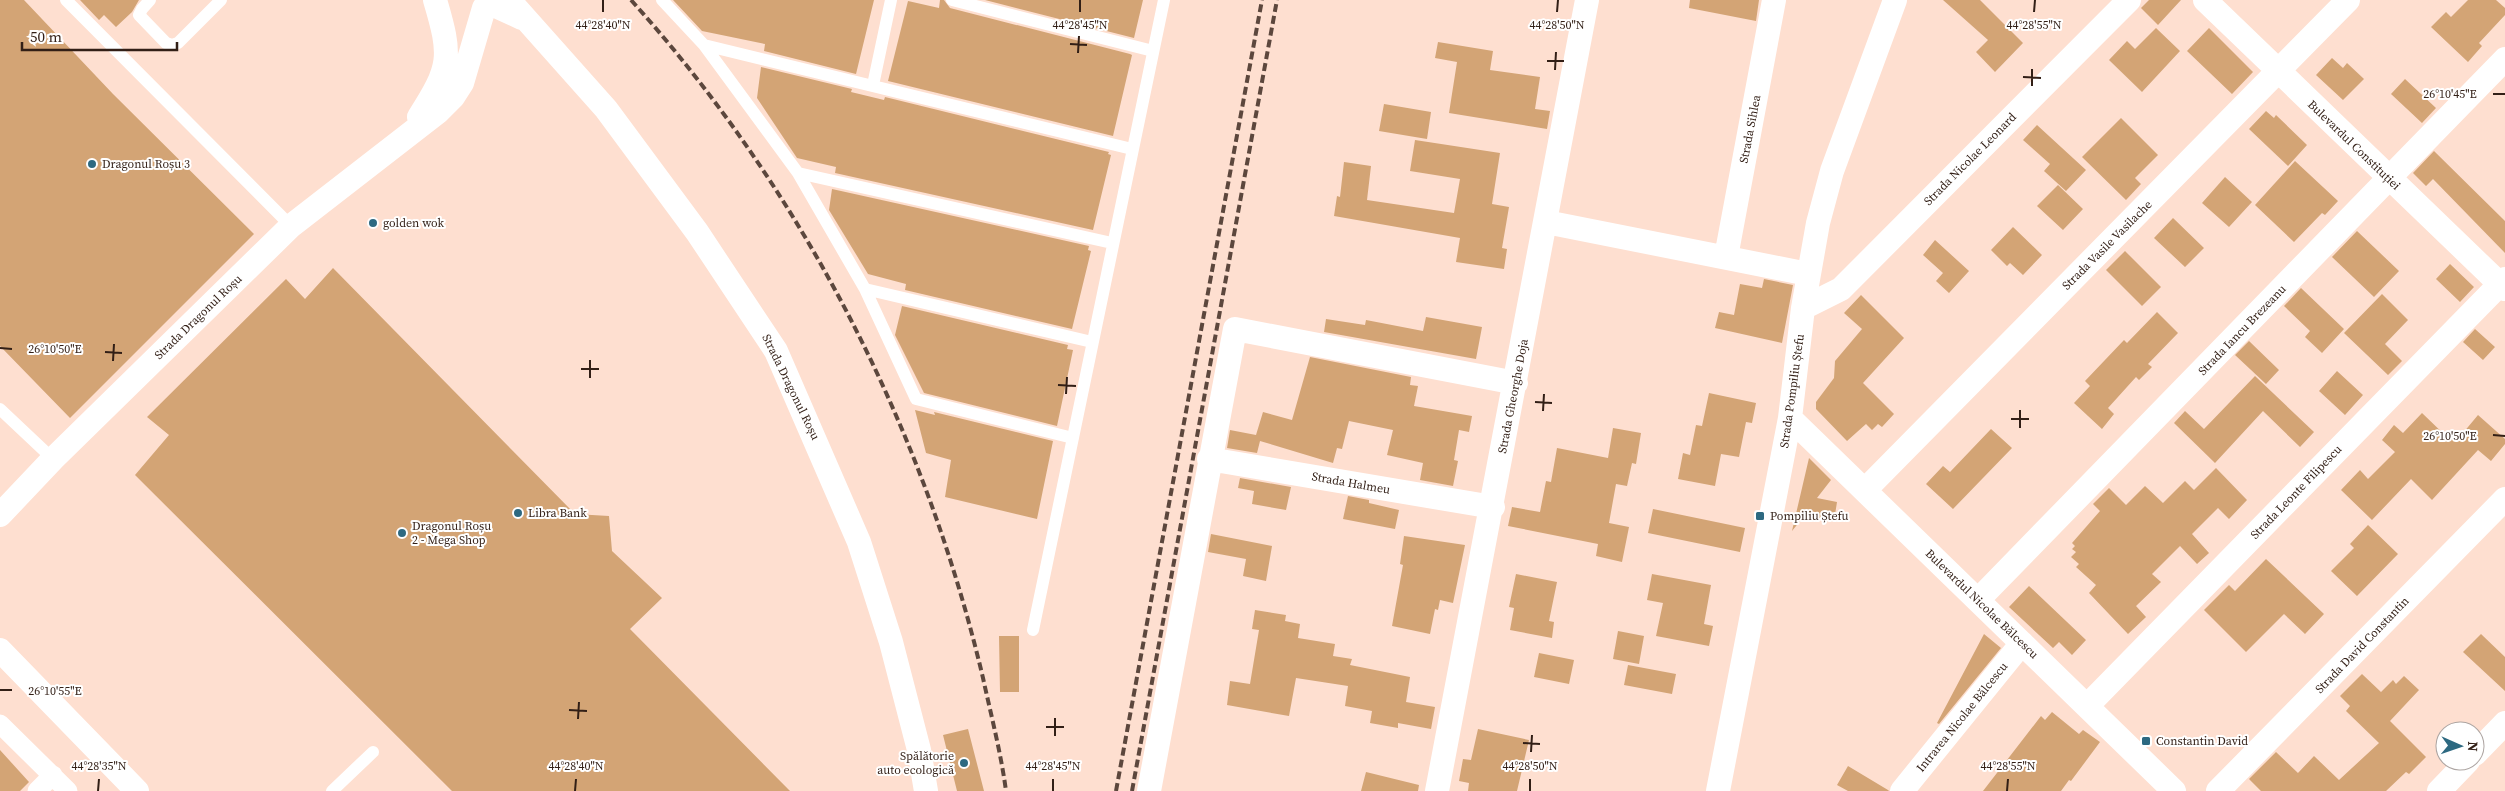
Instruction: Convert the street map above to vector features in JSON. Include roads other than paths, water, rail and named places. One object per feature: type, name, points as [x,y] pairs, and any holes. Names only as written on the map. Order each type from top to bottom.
[{"type":"street","name":"Strada Dragonul Roșu","points":[[409,133],[437,89],[446,63],[446,42],[435,0]]},
{"type":"street","name":"Strada Dragonul Roșu","points":[[509,0],[606,109],[693,225],[753,312],[776,351],[839,492],[871,576],[919,750],[926,791]]},
{"type":"street","name":"Strada Gheorghe Doja","points":[[1437,791],[1516,383],[1587,0]]},
{"type":"street","name":"Strada Sihlea","points":[[1726,257],[1774,0]]},
{"type":"street","name":"Strada Pompiliu Ștefu","points":[[1718,791],[1790,418],[1803,308],[1818,223],[1832,171],[1895,0]]},
{"type":"street","name":"Strada Nicolae Leonard","points":[[1803,308],[1841,288],[2129,0]]},
{"type":"street","name":"Bulevardul Constituției","points":[[2205,0],[2390,179],[2503,284]]},
{"type":"street","name":"Strada Vasile Vasilache","points":[[1865,490],[2348,0]]},
{"type":"street","name":"Strada Dragonul Roșu","points":[[0,515],[53,459],[291,226],[438,112],[453,97],[462,83],[484,8],[496,6],[524,19]]},
{"type":"street","name":"Strada Iancu Brezeanu","points":[[1978,600],[2505,59]]},
{"type":"street","points":[[1546,222],[1808,274]]},
{"type":"street","name":"Strada Leonte Filipescu","points":[[2087,706],[2503,284]]},
{"type":"street","points":[[1149,791],[1209,459],[1235,329],[1516,383]]},
{"type":"street","name":"Bulevardul Nicolae Bălcescu","points":[[1790,418],[2174,791]]},
{"type":"street","name":"Strada Halmeu","points":[[1209,459],[1492,507]]},
{"type":"street","name":"Strada David Constantin","points":[[2218,791],[2505,499]]},
{"type":"street","name":"Intrarea Nicolae Bălcescu","points":[[1902,791],[2022,643]]},
{"type":"street","points":[[0,650],[137,791]]},
{"type":"street","points":[[2485,744],[2505,723]]},
{"type":"street","points":[[0,724],[68,791]]},
{"type":"street","points":[[2440,791],[2459,771]]},
{"type":"street","points":[[37,791],[53,775]]},
{"type":"lane","points":[[66,0],[291,226]]},
{"type":"lane","points":[[150,0],[142,8],[139,15],[166,43],[172,45],[178,42],[222,0]]},
{"type":"lane","points":[[662,0],[704,45],[798,173],[865,289],[916,399],[1073,438]]},
{"type":"lane","points":[[873,85],[891,0]]},
{"type":"lane","points":[[952,0],[1153,51]]},
{"type":"lane","points":[[1033,630],[1164,0]]},
{"type":"lane","points":[[704,45],[1132,149]]},
{"type":"lane","points":[[798,173],[1112,243]]},
{"type":"lane","points":[[865,289],[1092,342]]},
{"type":"lane","points":[[0,409],[53,459]]},
{"type":"lane","points":[[332,791],[373,752]]},
{"type":"railway","points":[[631,0],[693,74],[750,151],[802,233],[849,317],[891,404],[927,493],[958,585],[983,678],[999,748],[1006,791]]},
{"type":"railway","points":[[1116,791],[1262,0]]},
{"type":"railway","points":[[1132,791],[1277,0]]},
{"type":"place","name":"Dragonul Roșu 3","points":[[92,164]]},
{"type":"place","name":"golden wok","points":[[373,223]]},
{"type":"place","name":"Libra Bank","points":[[518,513]]},
{"type":"place","name":"Pompiliu Ștefu","points":[[1760,516]]},
{"type":"place","name":"Dragonul Roșu 2 - Mega Shop","points":[[402,533]]},
{"type":"place","name":"Constantin David","points":[[2146,741]]},
{"type":"place","name":"Spălătorie auto ecologică","points":[[964,763]]}]
